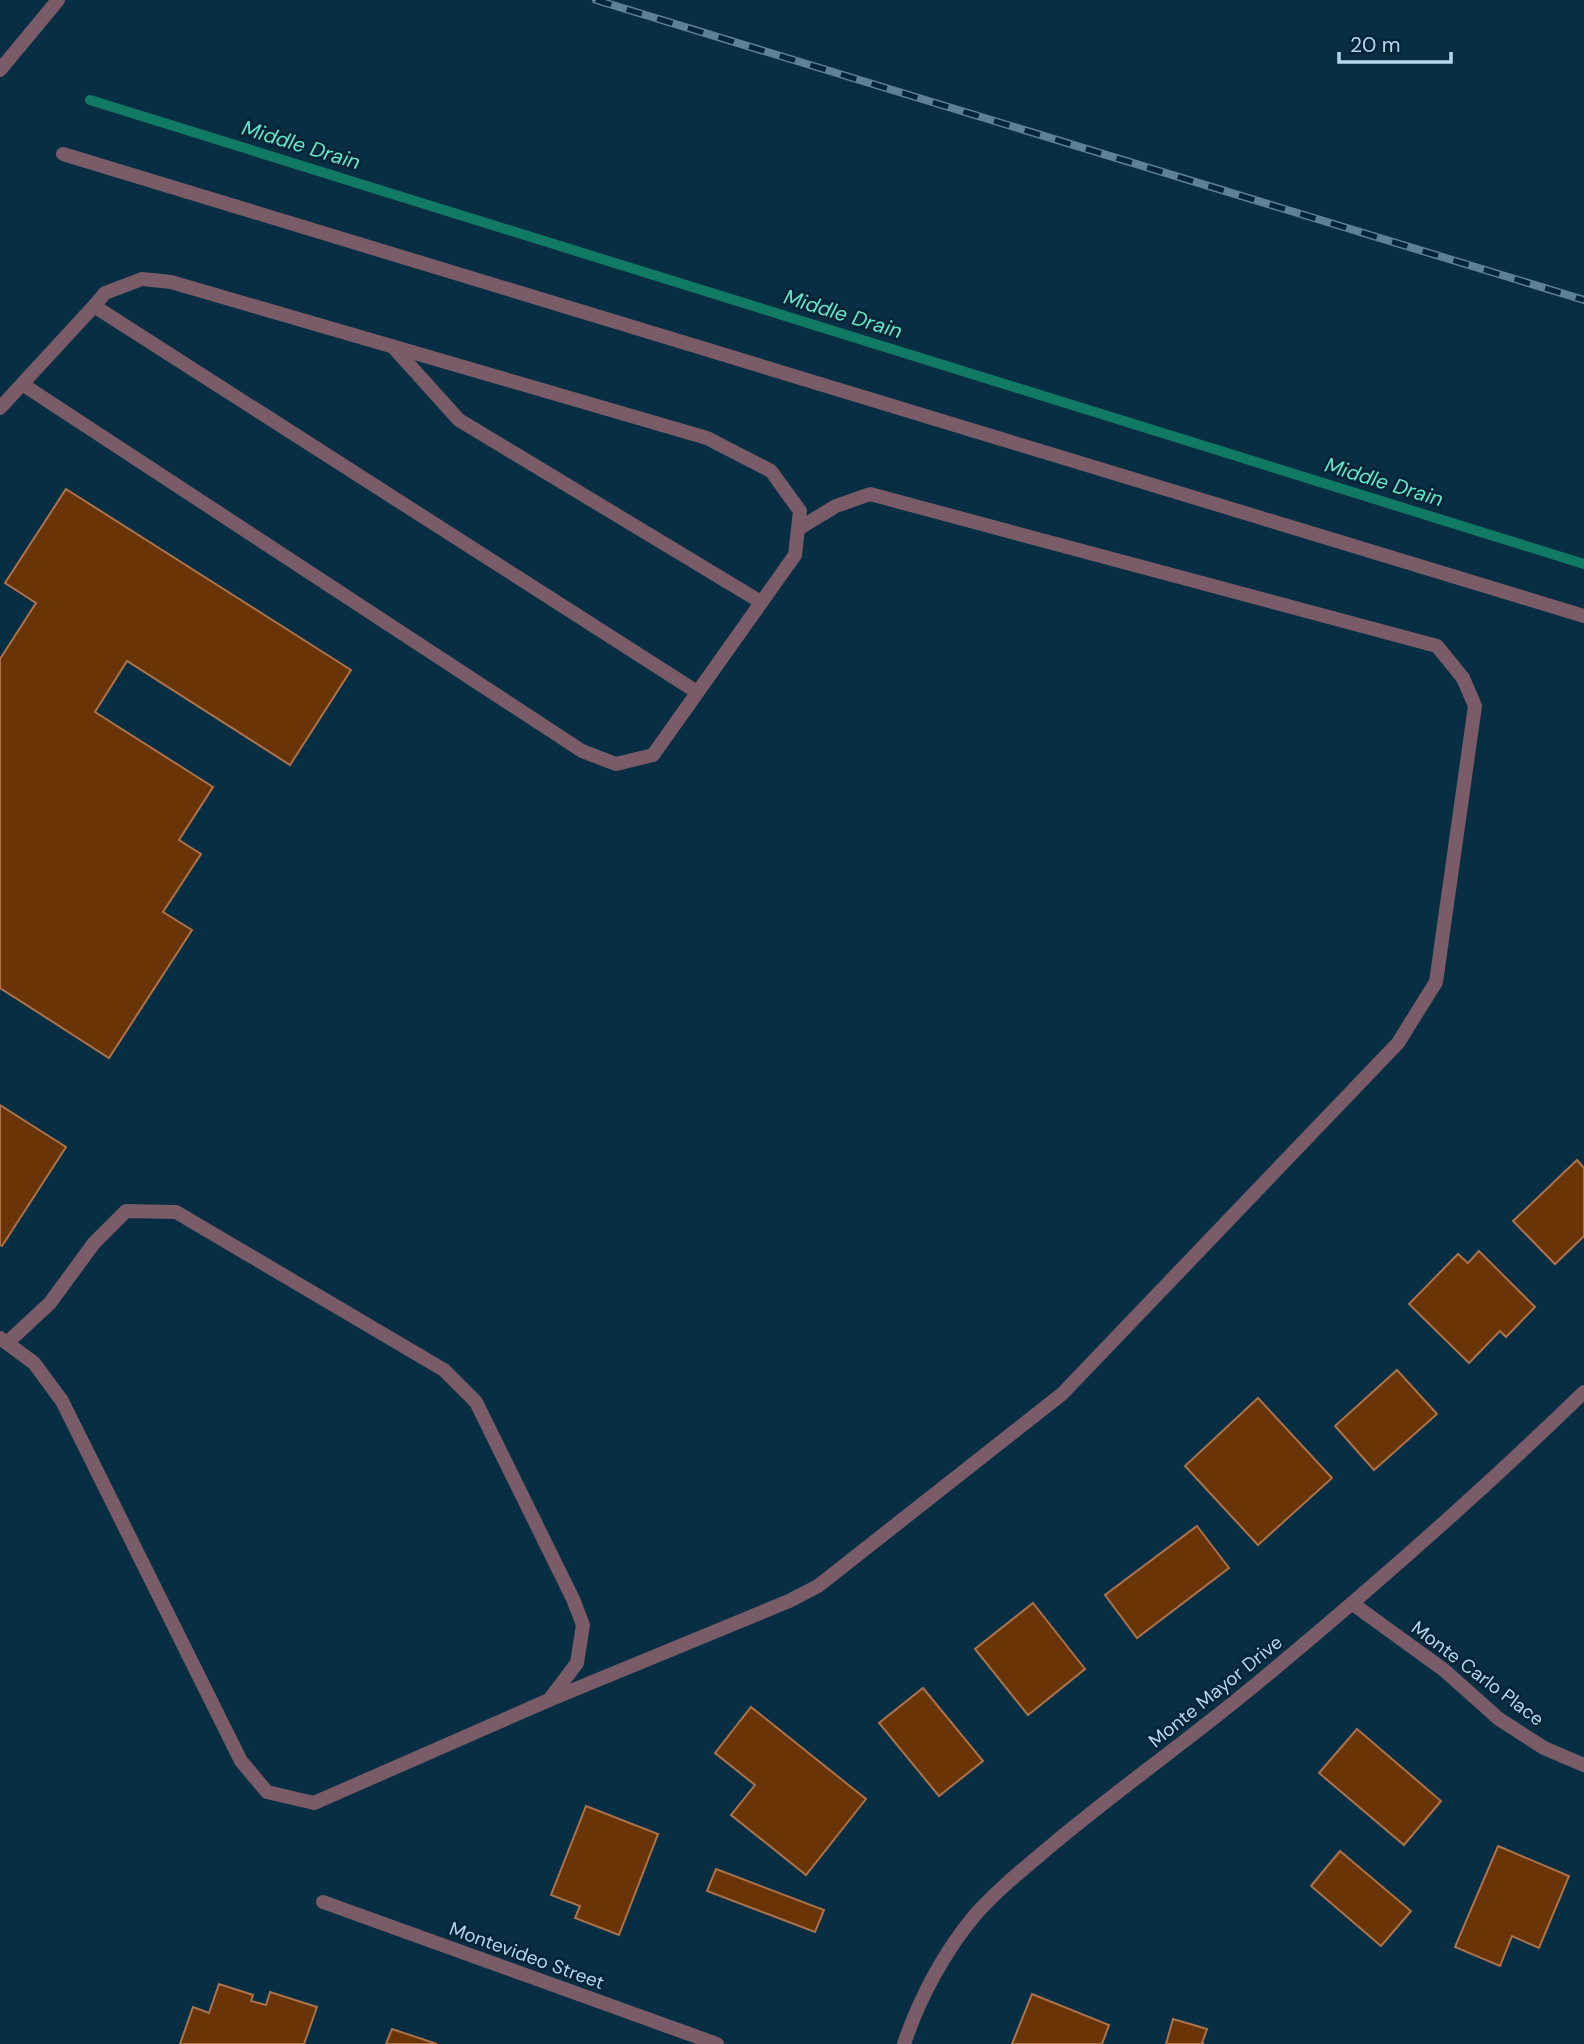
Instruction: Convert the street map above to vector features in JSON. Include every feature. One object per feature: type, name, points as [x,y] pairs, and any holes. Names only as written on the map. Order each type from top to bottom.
[{"type":"street","points":[[0,70],[58,0]]},
{"type":"street","points":[[63,154],[1584,616]]},
{"type":"street","points":[[0,408],[22,384],[106,293],[142,279],[171,282],[707,438],[771,471],[800,511],[795,555],[653,755],[616,764],[582,751],[22,384]]},
{"type":"street","points":[[94,306],[697,692]]},
{"type":"street","points":[[393,346],[460,420],[761,602]]},
{"type":"street","points":[[549,1700],[578,1663],[583,1625],[573,1599],[476,1402],[444,1370],[176,1212],[126,1211],[94,1243],[50,1303],[3,1340],[34,1363],[62,1401],[241,1761],[267,1792],[314,1803],[549,1700],[789,1601],[818,1586],[1062,1394],[1398,1043],[1436,982],[1475,706],[1463,678],[1437,646],[870,494],[836,506],[798,529]]},
{"type":"street","name":"Monte Mayor Drive","points":[[904,2044],[911,2022],[941,1965],[975,1915],[1017,1874],[1089,1814],[1219,1715],[1353,1604],[1510,1464],[1584,1392]]},
{"type":"street","name":"Monte Carlo Place","points":[[1353,1604],[1444,1671],[1499,1718],[1544,1748],[1584,1765]]},
{"type":"street","name":"Montevideo Street","points":[[323,1902],[717,2044]]},
{"type":"building","points":[[66,489],[351,670],[290,765],[127,661],[95,712],[213,787],[179,840],[201,854],[163,912],[192,930],[109,1058],[0,988],[0,659],[36,603],[5,583]]},
{"type":"building","points":[[0,1105],[66,1147],[2,1246],[0,1245]]},
{"type":"building","points":[[1577,1160],[1584,1168],[1584,1236],[1555,1264],[1513,1221]]},
{"type":"building","points":[[1479,1251],[1535,1307],[1506,1337],[1500,1331],[1469,1363],[1409,1304],[1458,1254],[1468,1263]]},
{"type":"building","points":[[1397,1370],[1437,1414],[1374,1470],[1335,1426]]},
{"type":"building","points":[[1258,1398],[1332,1478],[1258,1545],[1185,1466]]},
{"type":"building","points":[[1197,1526],[1229,1568],[1137,1638],[1105,1595]]},
{"type":"building","points":[[1033,1603],[1085,1669],[1028,1715],[975,1649]]},
{"type":"building","points":[[923,1688],[983,1761],[939,1796],[879,1723]]},
{"type":"building","points":[[751,1707],[866,1799],[806,1875],[731,1815],[755,1785],[715,1753]]},
{"type":"building","points":[[1357,1729],[1441,1801],[1404,1845],[1319,1773]]},
{"type":"building","points":[[586,1806],[658,1834],[619,1935],[575,1918],[580,1906],[551,1895]]},
{"type":"building","points":[[1498,1846],[1569,1876],[1539,1948],[1512,1936],[1500,1966],[1455,1947]]},
{"type":"building","points":[[1340,1851],[1411,1911],[1381,1946],[1311,1886]]},
{"type":"building","points":[[716,1869],[824,1910],[815,1932],[707,1891]]},
{"type":"building","points":[[219,1984],[253,1995],[251,2001],[266,2005],[270,1992],[317,2007],[304,2044],[180,2044],[193,2007],[209,2013]]},
{"type":"building","points":[[1032,1994],[1109,2025],[1102,2044],[1012,2044]]},
{"type":"building","points":[[1173,2019],[1207,2029],[1202,2043],[1204,2044],[1166,2044]]},
{"type":"building","points":[[392,2029],[437,2044],[386,2044]]},
{"type":"waterway","name":"Middle Drain","points":[[90,100],[1584,564]]},
{"type":"railway","points":[[596,0],[1584,300]]}]
